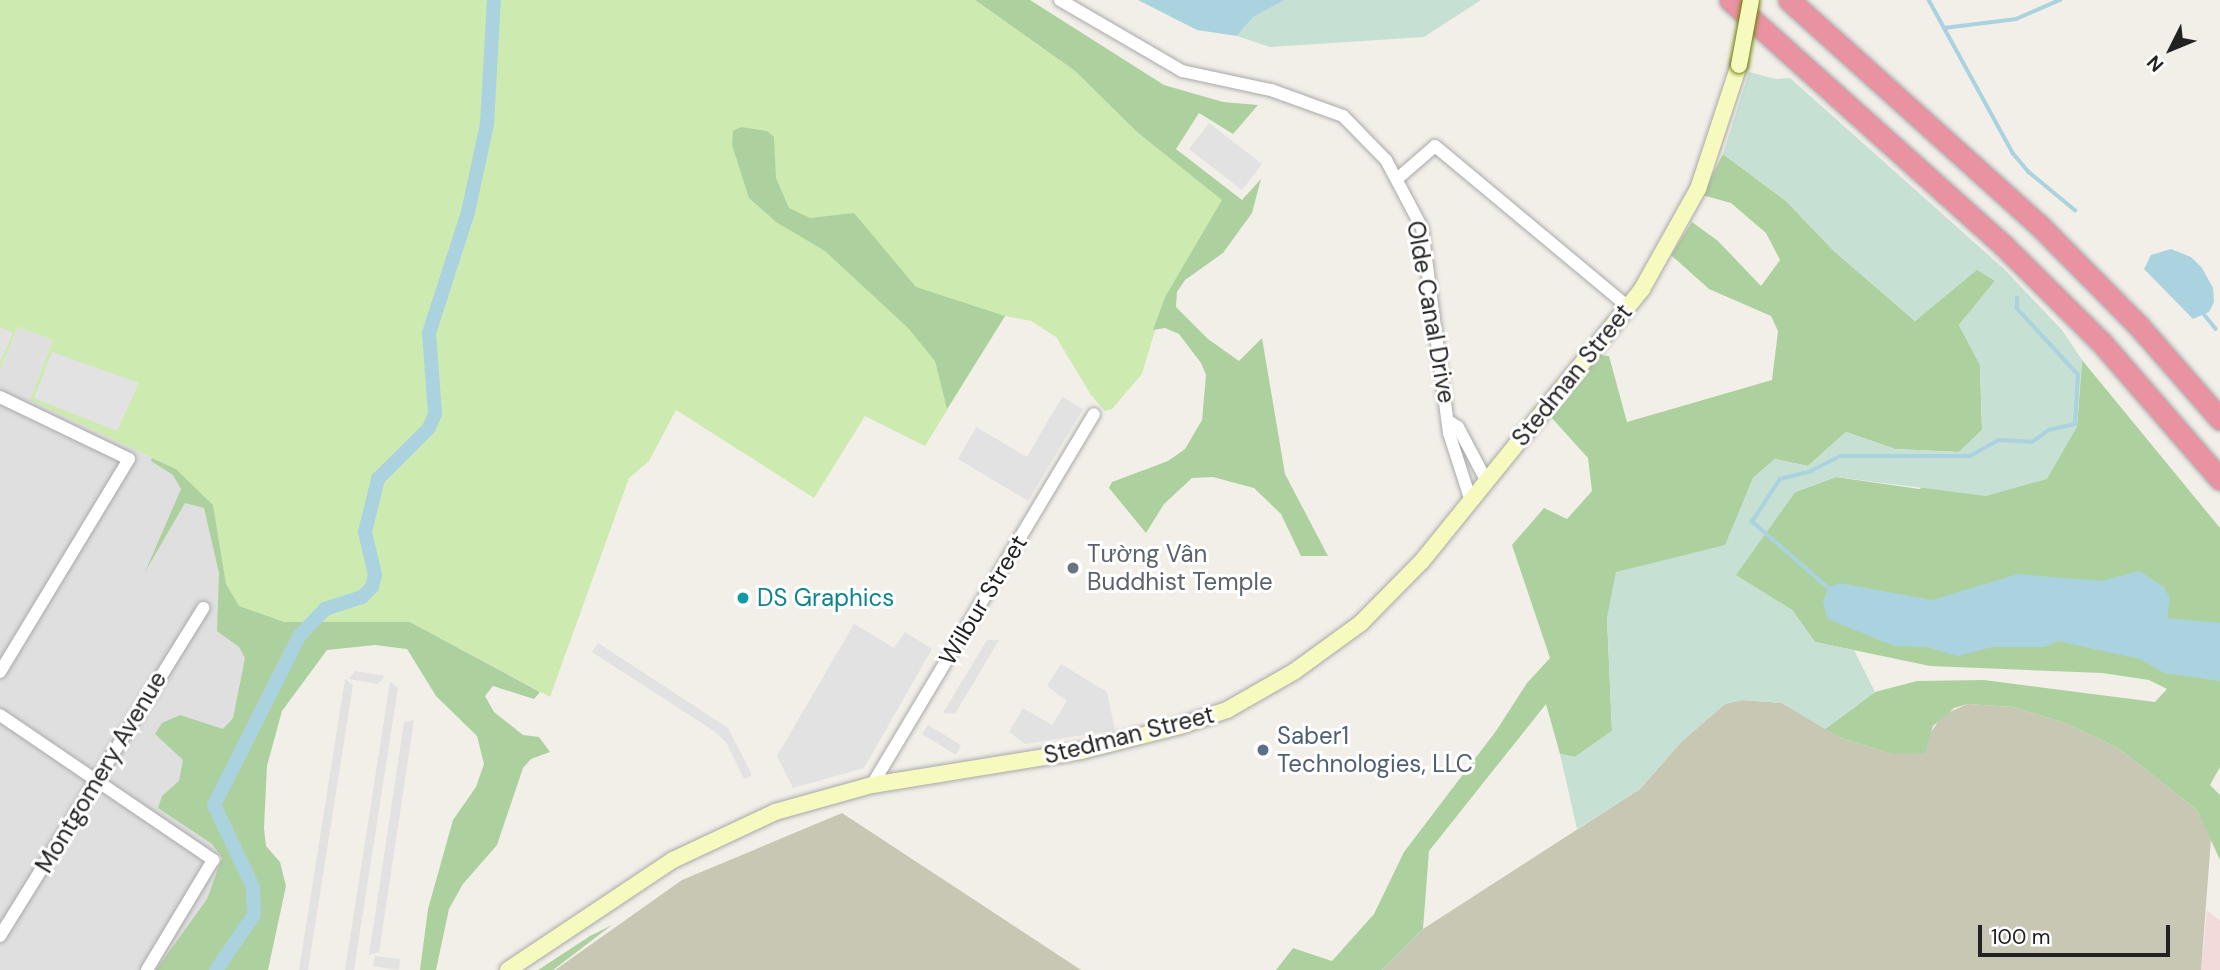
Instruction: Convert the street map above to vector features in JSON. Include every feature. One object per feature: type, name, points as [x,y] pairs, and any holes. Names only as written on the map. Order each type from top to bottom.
[{"type":"highway","points":[[1730,0],[1996,238],[2102,343],[2220,479]]},
{"type":"highway","points":[[1789,0],[2032,218],[2138,326],[2220,419]]},
{"type":"main road","name":"Stedman Street","points":[[508,970],[673,859],[775,812],[872,785],[1081,751],[1227,709],[1295,671],[1361,623],[1422,561],[1628,307],[1666,251],[1698,189],[1739,65],[1751,0]]},
{"type":"street","name":"Olde Canal Drive","points":[[1060,0],[1182,71],[1279,92],[1343,116],[1386,160],[1422,228],[1452,445],[1471,501]]},
{"type":"street","points":[[1397,178],[1435,146],[1628,307]]},
{"type":"street","points":[[0,672],[129,459],[1,400]]},
{"type":"street","name":"Wilbur Street","points":[[872,785],[1094,414]]},
{"type":"street","name":"Olde Canal Drive","points":[[1450,422],[1458,427],[1486,480]]},
{"type":"street","name":"Montgomery Avenue","points":[[0,936],[203,608]]},
{"type":"street","points":[[0,716],[97,779],[213,860],[146,970]]},
{"type":"shaded area","points":[[1285,0],[1481,0],[1424,37],[1270,47],[1237,36],[1253,17]]},
{"type":"shaded area","points":[[1749,72],[1776,79],[1790,78],[2004,269],[2062,330],[2082,360],[2077,427],[2047,479],[1986,496],[1836,477],[1795,492],[1736,575],[1792,610],[1815,642],[1854,650],[1875,692],[1825,729],[1782,703],[1742,700],[1725,704],[1682,741],[1640,789],[1577,829],[1560,754],[1575,757],[1612,731],[1607,617],[1616,572],[1725,545],[1753,478],[1775,459],[1808,466],[1846,432],[1895,449],[1959,452],[1982,430],[1980,365],[1959,325],[1995,281],[1977,270],[1915,321],[1834,251],[1786,201],[1723,154]]},
{"type":"shaded area","points":[[1209,123],[1262,164],[1242,190],[1189,149]]},
{"type":"shaded area","points":[[0,327],[13,333],[0,362]]},
{"type":"shaded area","points":[[18,327],[53,340],[30,400],[176,469],[213,505],[284,622],[213,759],[220,885],[182,970],[0,970],[0,370]]},
{"type":"shaded area","points":[[52,352],[139,383],[117,431],[34,398]]},
{"type":"shaded area","points":[[1062,397],[1083,409],[1028,501],[958,459],[976,427],[1027,457]]},
{"type":"shaded area","points":[[854,624],[894,648],[905,632],[932,649],[864,768],[793,788],[777,756]]},
{"type":"shaded area","points":[[987,640],[999,640],[955,714],[943,713]]},
{"type":"shaded area","points":[[598,643],[728,728],[752,775],[744,779],[726,742],[714,731],[592,652]]},
{"type":"shaded area","points":[[1061,664],[1107,692],[1115,730],[1025,744],[1009,732],[1023,708],[1052,725],[1067,701],[1047,686]]},
{"type":"shaded area","points":[[355,671],[385,676],[378,684],[349,679]]},
{"type":"shaded area","points":[[345,679],[353,685],[308,970],[299,970]]},
{"type":"shaded area","points":[[390,682],[398,688],[354,970],[345,970]]},
{"type":"shaded area","points":[[1742,700],[1782,703],[1841,738],[1892,754],[1927,739],[1942,715],[1968,704],[2013,707],[2065,723],[2118,748],[2197,810],[2211,839],[2201,970],[1382,970],[1423,929],[1640,789],[1682,741],[1725,704]]},
{"type":"shaded area","points":[[414,720],[379,952],[369,955],[404,722]]},
{"type":"shaded area","points":[[928,725],[961,745],[956,755],[922,734]]},
{"type":"shaded area","points":[[842,813],[1081,970],[555,970],[682,880]]},
{"type":"shaded area","points":[[2207,910],[2220,921],[2220,970],[2201,970]]},
{"type":"shaded area","points":[[375,956],[400,959],[399,970],[373,966]]},
{"type":"green space","points":[[0,0],[975,0],[1075,71],[1137,132],[1223,200],[1165,297],[1142,374],[1112,409],[1105,411],[1091,395],[1056,337],[1031,321],[1005,316],[925,446],[865,416],[814,498],[676,410],[649,461],[629,478],[550,697],[410,622],[284,622],[239,606],[226,584],[213,505],[176,469],[30,400],[53,340],[18,327],[0,370]]},
{"type":"green space","points":[[975,0],[1030,0],[1164,85],[1223,102],[1258,105],[1233,134],[1199,113],[1176,149],[1242,200],[1261,179],[1252,213],[1223,253],[1185,280],[1177,292],[1176,307],[1208,339],[1239,361],[1262,338],[1285,474],[1328,556],[1301,556],[1281,514],[1254,488],[1213,477],[1192,478],[1164,504],[1146,533],[1109,488],[1112,482],[1168,461],[1185,449],[1202,420],[1206,375],[1201,363],[1179,334],[1165,328],[1153,330],[1165,297],[1222,200],[1137,132],[1075,71]]},
{"type":"green space","points":[[741,127],[767,131],[774,137],[776,178],[789,208],[810,218],[854,213],[916,287],[1005,316],[947,409],[935,361],[908,328],[825,251],[776,222],[749,198],[732,145],[733,131]]},
{"type":"green space","points":[[1723,154],[1786,201],[1834,251],[1915,321],[1977,269],[1995,281],[1959,325],[1980,365],[1982,430],[1959,452],[1895,449],[1846,432],[1808,466],[1775,459],[1753,478],[1726,545],[1680,557],[1607,617],[1612,731],[1575,757],[1560,754],[1546,704],[1429,851],[1423,929],[1382,970],[1276,970],[1293,948],[1332,961],[1374,914],[1404,852],[1496,731],[1527,683],[1550,658],[1512,545],[1544,508],[1567,519],[1592,491],[1588,458],[1550,416],[1600,355],[1609,356],[1627,422],[1772,380],[1778,331],[1771,316],[1709,289],[1671,255],[1692,222],[1718,241],[1761,286],[1780,260],[1766,233],[1731,203],[1702,195]]},
{"type":"green space","points":[[2082,360],[2220,528],[2220,767],[2210,785],[2220,795],[2220,860],[2197,810],[2118,748],[2065,723],[2013,707],[1968,704],[1954,708],[1933,726],[1925,753],[1892,754],[1841,738],[1825,729],[1875,692],[1917,681],[1984,680],[2155,702],[2167,689],[2149,680],[2102,673],[1930,666],[1815,642],[1792,610],[1735,575],[1795,492],[1836,477],[1919,489],[2077,427]]},
{"type":"green space","points":[[152,458],[176,469],[213,505],[226,584],[239,606],[284,622],[410,622],[540,692],[534,699],[493,686],[485,696],[494,712],[523,735],[539,737],[550,752],[531,759],[523,768],[497,845],[463,884],[449,909],[436,970],[420,970],[428,909],[453,820],[476,787],[484,764],[477,736],[436,696],[407,649],[375,645],[327,650],[282,711],[267,766],[264,828],[266,846],[280,862],[286,886],[268,970],[156,970],[207,899],[222,858],[212,844],[158,808],[162,796],[179,781],[183,760],[155,734],[162,723],[180,715],[223,729],[233,718],[245,658],[239,647],[217,631],[219,573],[204,508],[185,503],[145,572],[181,489],[173,475],[151,461]]},
{"type":"green space","points":[[612,925],[553,970],[538,970],[590,936]]},
{"type":"water","points":[[1138,0],[1285,0],[1253,17],[1237,36],[1197,30]]},
{"type":"water","points":[[2171,249],[2191,257],[2202,268],[2213,288],[2214,302],[2209,312],[2193,319],[2144,269],[2151,255]]},
{"type":"water","points":[[2139,571],[2164,587],[2170,599],[2167,618],[2220,623],[2220,681],[2164,673],[2140,659],[2058,641],[2044,647],[1992,647],[1958,656],[1927,647],[1894,646],[1828,619],[1823,602],[1828,588],[1839,583],[1932,600],[2018,574],[2101,581]]},
{"type":"waterway","points":[[216,970],[254,915],[253,887],[214,805],[300,635],[325,609],[362,597],[372,587],[375,575],[365,532],[378,479],[429,428],[435,414],[429,333],[468,212],[487,124],[494,0]]},
{"type":"waterway","points":[[1929,0],[2013,153],[2029,172],[2075,210]]},
{"type":"waterway","points":[[1944,28],[2016,19],[2060,0]]},
{"type":"waterway","points":[[1828,588],[1752,522],[1780,479],[1811,471],[1840,456],[1970,456],[1999,440],[2032,442],[2049,430],[2075,424],[2078,375],[2017,309],[2017,298]]},
{"type":"waterway","points":[[2204,314],[2216,329]]},
{"type":"place","name":"Tường Vân Buddhist Temple","points":[[1073,568]]},
{"type":"place","name":"DS Graphics","points":[[743,598]]},
{"type":"place","name":"Saber1 Technologies, LLC","points":[[1263,750]]}]
